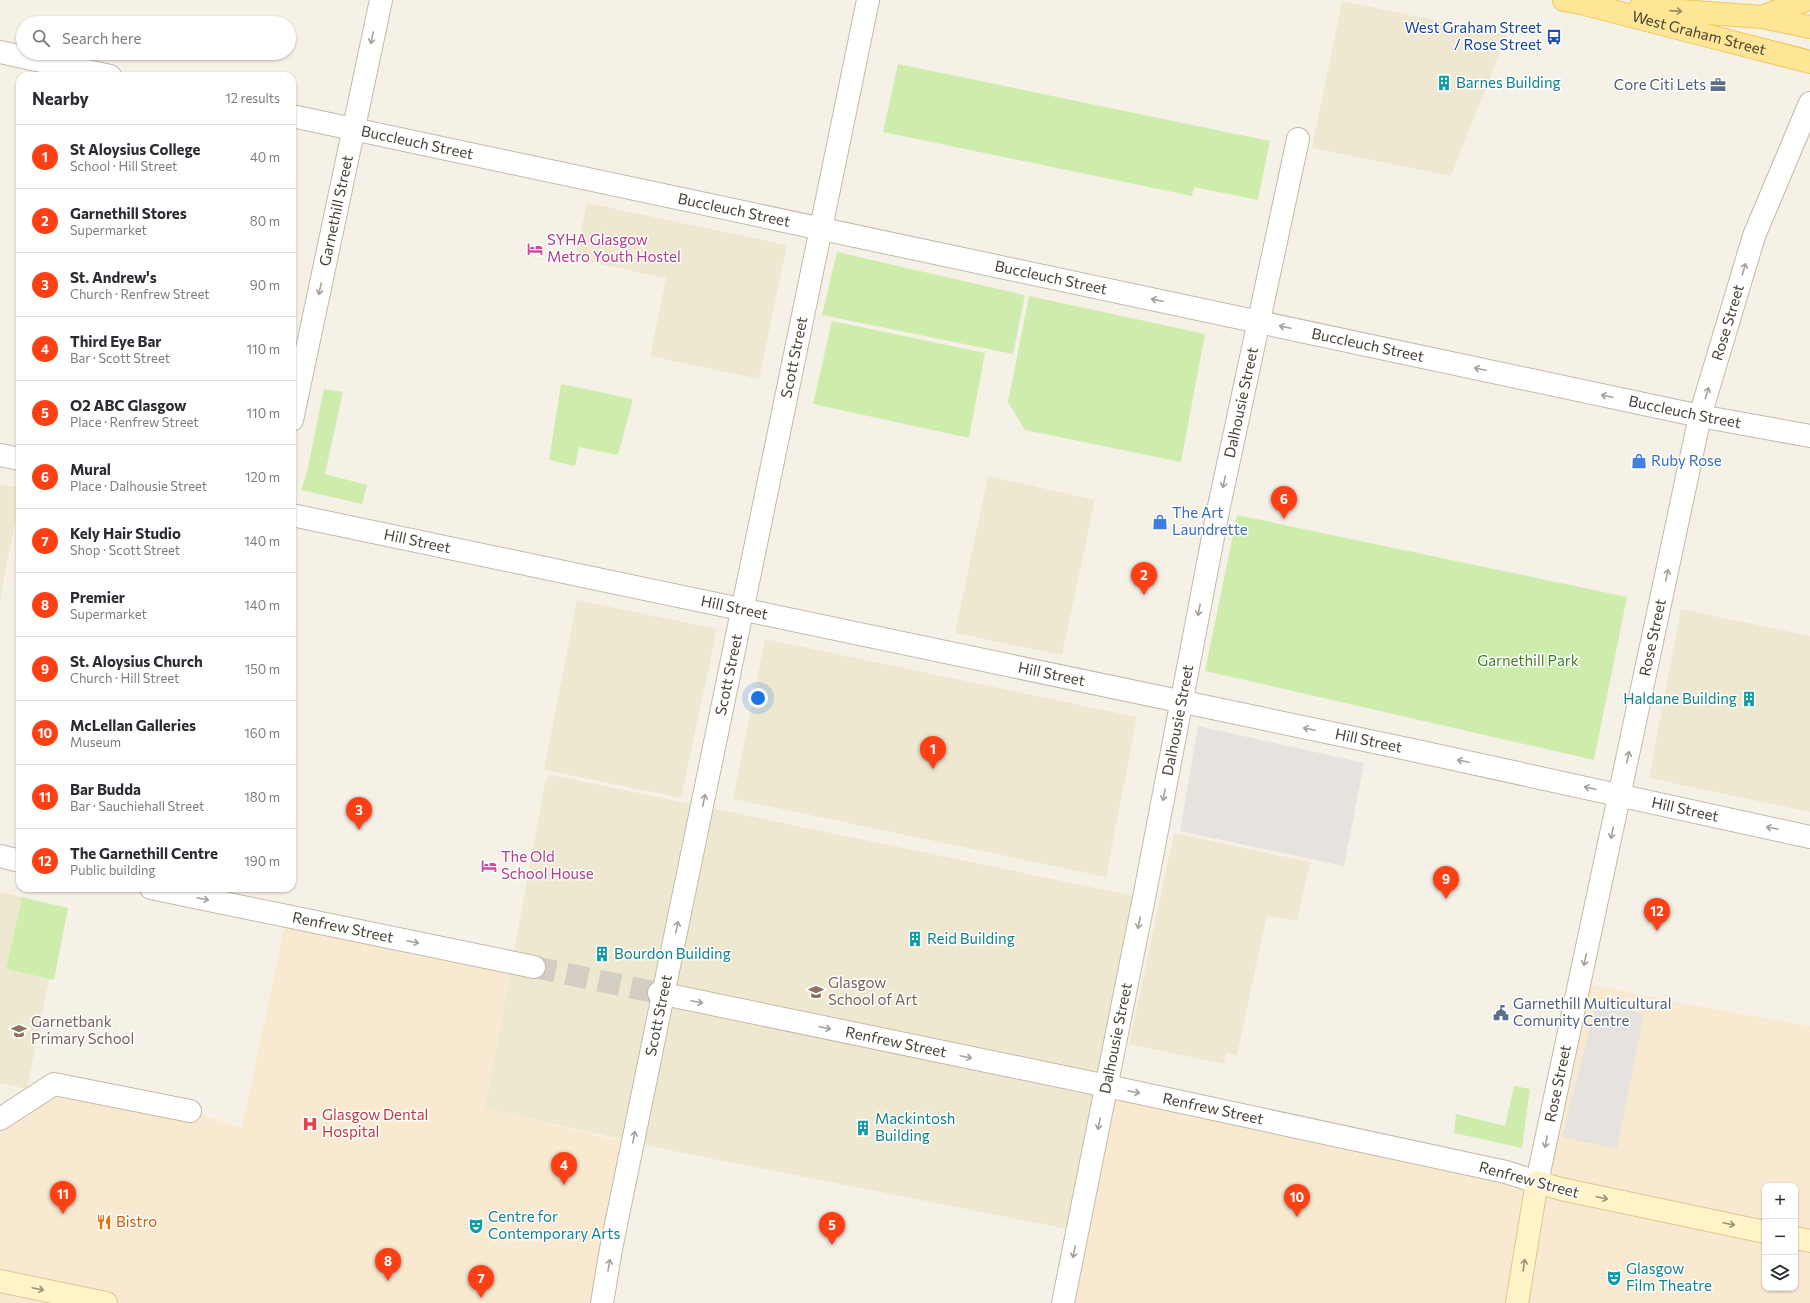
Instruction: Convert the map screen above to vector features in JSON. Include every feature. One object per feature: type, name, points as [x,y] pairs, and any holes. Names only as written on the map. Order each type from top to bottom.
[{"type":"main road","points":[[1762,17],[1806,0]]},
{"type":"main road","points":[[1572,2],[1762,17],[1810,27]]},
{"type":"main road","name":"West Graham Street","points":[[1572,2],[1810,62]]},
{"type":"street","name":"Garnethill Street","points":[[296,401],[380,0]]},
{"type":"street","name":"Scott Street","points":[[602,1303],[611,1249],[661,994],[822,228],[868,0]]},
{"type":"street","points":[[0,52],[16,55]]},
{"type":"street","points":[[37,60],[92,72]]},
{"type":"street","name":"Rose Street","points":[[1517,1303],[1537,1182],[1700,416],[1754,236],[1810,103]]},
{"type":"street","name":"Buccleuch Street","points":[[296,117],[1260,321],[1700,416],[1810,436]]},
{"type":"street","name":"Dalhousie Street","points":[[1063,1303],[1107,1086],[1218,511],[1298,139]]},
{"type":"street","points":[[0,455],[16,458]]},
{"type":"street","name":"Hill Street","points":[[296,515],[1620,795],[1810,837]]},
{"type":"street","points":[[0,856],[16,860]]},
{"type":"street","name":"Renfrew Street","points":[[170,892],[534,967]]},
{"type":"street","name":"Renfrew Street","points":[[661,994],[1107,1086],[1506,1172],[1561,1189],[1762,1231]]},
{"type":"street","points":[[0,1119],[54,1084],[190,1111]]},
{"type":"street","points":[[1798,1239],[1810,1242]]},
{"type":"street","points":[[0,1281],[76,1300],[106,1303]]},
{"type":"shaded area","points":[[1342,1],[1507,35],[1451,176],[1312,148]]},
{"type":"shaded area","points":[[587,203],[787,245],[759,379],[650,356],[666,278],[575,259]]},
{"type":"shaded area","points":[[988,476],[1095,500],[1062,655],[955,633]]},
{"type":"shaded area","points":[[0,484],[16,487],[16,520],[5,571],[0,604]]},
{"type":"shaded area","points":[[577,600],[717,629],[681,798],[544,770]]},
{"type":"shaded area","name":"Haldane Building","points":[[1681,609],[1810,636],[1810,812],[1649,778]]},
{"type":"shaded area","points":[[765,639],[1137,717],[1106,877],[733,799]]},
{"type":"shaded area","points":[[1198,726],[1364,763],[1344,866],[1180,831]]},
{"type":"shaded area","name":"Glasgow School of Art","points":[[552,775],[1144,898],[1078,1231],[668,1150],[485,1108],[546,778]]},
{"type":"shaded area","points":[[1174,833],[1310,862],[1297,921],[1267,915],[1237,1055],[1226,1053],[1224,1064],[1129,1044]]},
{"type":"shaded area","name":"Garnetbank Primary School","points":[[0,892],[22,897],[6,969],[49,979],[27,1089],[0,1083]]},
{"type":"shaded area","points":[[287,916],[511,962],[485,1108],[633,1144],[603,1303],[0,1303],[0,1119],[54,1084],[190,1111],[242,1128]]},
{"type":"shaded area","points":[[1580,982],[1685,1004],[1810,1026],[1810,1303],[1065,1303],[1107,1086],[1537,1182]]},
{"type":"shaded area","points":[[1597,1000],[1644,1014],[1617,1149],[1562,1137]]},
{"type":"green space","points":[[898,64],[1270,141],[1258,200],[1194,187],[1192,196],[883,132]]},
{"type":"green space","points":[[837,252],[1025,295],[1013,354],[822,315]]},
{"type":"green space","points":[[1029,296],[1205,334],[1181,462],[1025,430],[1008,402]]},
{"type":"green space","points":[[832,321],[985,353],[969,438],[813,404]]},
{"type":"green space","points":[[561,384],[633,399],[618,455],[579,447],[575,466],[549,460]]},
{"type":"green space","points":[[324,389],[343,392],[325,474],[367,485],[362,504],[301,490],[307,472]]},
{"type":"green space","name":"Garnethill Park","points":[[1237,515],[1627,597],[1594,760],[1205,671]]},
{"type":"green space","points":[[22,897],[68,908],[54,980],[6,969]]},
{"type":"green space","points":[[1514,1086],[1530,1089],[1522,1148],[1454,1133],[1456,1114],[1505,1126]]},
{"type":"tunnel","points":[[534,967],[659,993]]},
{"type":"place","name":"West Graham Street / Rose Street","points":[[1554,37]]},
{"type":"place","name":"Barnes Building","points":[[1444,83]]},
{"type":"place","name":"Core Citi Lets","points":[[1718,85]]},
{"type":"place","name":"SYHA Glasgow Metro Youth Hostel","points":[[535,249]]},
{"type":"place","name":"Ruby Rose","points":[[1639,461]]},
{"type":"place","name":"Mural","points":[[1284,519]]},
{"type":"place","name":"The Art Laundrette","points":[[1160,522]]},
{"type":"place","name":"Garnethill Stores","points":[[1144,595]]},
{"type":"place","name":"Haldane Building","points":[[1749,699]]},
{"type":"place","name":"St Aloysius College","points":[[933,769]]},
{"type":"place","name":"St. Andrew's","points":[[359,830]]},
{"type":"place","name":"The Old School House","points":[[489,866]]},
{"type":"place","name":"St. Aloysius Church","points":[[1446,899]]},
{"type":"place","name":"The Garnethill Centre","points":[[1657,931]]},
{"type":"place","name":"Reid Building","points":[[915,939]]},
{"type":"place","name":"Bourdon Building","points":[[602,954]]},
{"type":"place","name":"Glasgow School of Art","points":[[816,992]]},
{"type":"place","name":"Garnethill Multicultural Comunity Centre","points":[[1501,1013]]},
{"type":"place","name":"Garnetbank Primary School","points":[[19,1031]]},
{"type":"place","name":"Glasgow Dental Hospital","points":[[310,1124]]},
{"type":"place","name":"Mackintosh Building","points":[[863,1128]]},
{"type":"place","name":"Third Eye Bar","points":[[564,1185]]},
{"type":"place","name":"Bar Budda","points":[[63,1214]]},
{"type":"place","name":"McLellan Galleries","points":[[1297,1217]]},
{"type":"place","name":"Bistro","points":[[104,1222]]},
{"type":"place","name":"Centre for Contemporary Arts","points":[[476,1226]]},
{"type":"place","name":"O2 ABC Glasgow","points":[[832,1245]]},
{"type":"place","name":"Glasgow Film Theatre","points":[[1614,1278]]},
{"type":"place","name":"Premier","points":[[388,1281]]},
{"type":"place","name":"Kely Hair Studio","points":[[481,1298]]}]
